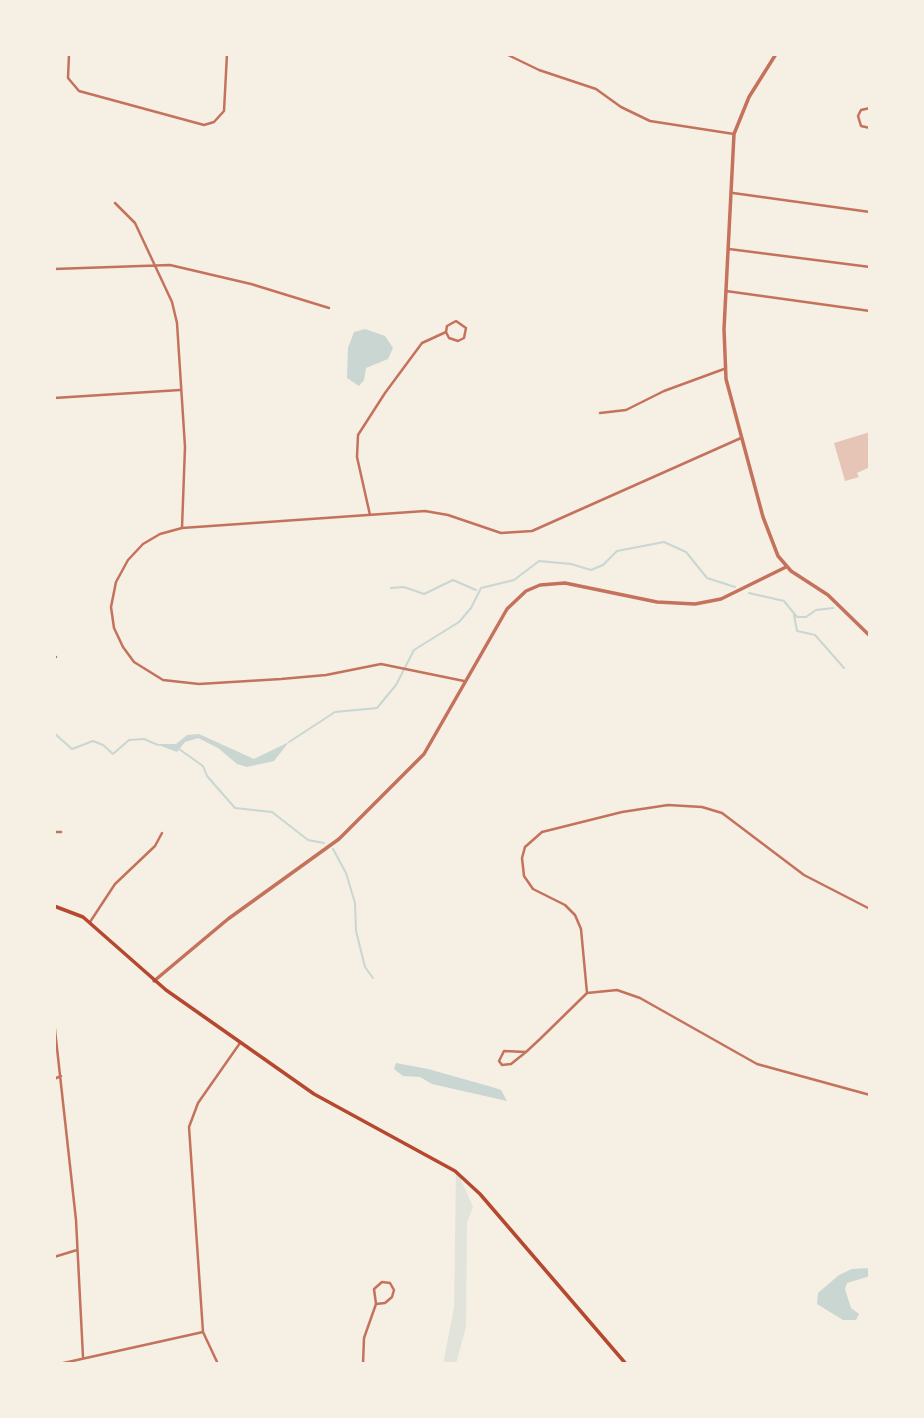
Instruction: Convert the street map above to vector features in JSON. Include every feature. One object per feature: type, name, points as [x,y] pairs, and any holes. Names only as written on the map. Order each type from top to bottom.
[{"type":"main road","points":[[54,906],[90,922],[154,981],[314,1094],[436,1159],[463,1178],[626,1364]]},
{"type":"street","points":[[69,54],[68,78],[79,91],[204,125],[214,122],[224,111],[227,54]]},
{"type":"street","points":[[506,54],[539,70],[596,89],[621,107],[650,121],[734,134]]},
{"type":"street","points":[[776,54],[754,88],[734,134],[725,368],[741,438],[774,550],[786,567],[828,595],[870,636]]},
{"type":"street","points":[[870,107],[861,110],[858,116],[861,126],[870,128]]},
{"type":"street","points":[[733,193],[870,212]]},
{"type":"street","points":[[115,203],[135,223],[172,302],[177,323],[185,470],[182,528]]},
{"type":"street","points":[[729,248],[870,267]]},
{"type":"street","points":[[54,269],[153,264],[251,284],[329,308]]},
{"type":"street","points":[[726,291],[870,311]]},
{"type":"street","points":[[456,321],[466,328],[466,335],[458,341],[452,340],[446,332],[447,326],[456,321]]},
{"type":"street","points":[[370,515],[357,457],[358,435],[413,354],[432,337],[446,332]]},
{"type":"street","points":[[600,413],[626,410],[664,391],[725,368]]},
{"type":"street","points":[[54,398],[182,390]]},
{"type":"street","points":[[464,681],[410,668],[373,665],[326,675],[199,684],[163,680],[134,662],[123,647],[114,628],[113,593],[122,569],[136,551],[150,539],[182,528],[436,512],[501,533],[532,531],[741,438]]},
{"type":"street","points":[[154,981],[228,919],[339,839],[424,754],[507,609],[526,591],[540,585],[565,583],[657,602],[695,604],[721,600],[786,567]]},
{"type":"street","points":[[587,993],[581,929],[576,915],[565,905],[533,889],[524,876],[522,858],[525,847],[542,832],[622,812],[668,805],[702,807],[733,820],[804,876],[870,909]]},
{"type":"street","points":[[54,832],[61,832]]},
{"type":"street","points":[[90,922],[115,884],[155,846],[162,833]]},
{"type":"street","points":[[526,1052],[504,1051],[499,1061],[502,1065],[511,1064],[526,1052],[587,993],[603,990],[626,993],[757,1064],[870,1095]]},
{"type":"street","points":[[54,1021],[77,1250],[83,1357]]},
{"type":"street","points":[[218,1364],[203,1332],[189,1127],[198,1103],[240,1043]]},
{"type":"street","points":[[54,1079],[61,1076]]},
{"type":"street","points":[[870,1117],[870,1165]]},
{"type":"street","points":[[54,1257],[77,1250]]},
{"type":"street","points":[[363,1364],[364,1338],[376,1304],[375,1287],[382,1282],[390,1283],[394,1290],[392,1297],[385,1303],[376,1304]]},
{"type":"street","points":[[59,1364],[203,1332]]},
{"type":"shaded area","points":[[365,329],[385,336],[393,348],[388,359],[366,368],[364,380],[359,386],[347,378],[348,348],[354,332]]},
{"type":"shaded area","points":[[199,734],[254,759],[289,742],[274,761],[247,767],[237,764],[218,748],[198,738],[185,742],[177,752],[156,744],[176,744],[187,735]]},
{"type":"shaded area","points":[[396,1063],[428,1069],[501,1090],[507,1101],[432,1084],[420,1077],[403,1076],[394,1069]]},
{"type":"shaded area","points":[[456,1168],[473,1207],[467,1223],[466,1327],[456,1364],[443,1364],[454,1308]]},
{"type":"shaded area","points":[[870,1268],[870,1276],[847,1283],[845,1289],[851,1308],[859,1314],[856,1320],[843,1320],[817,1304],[818,1293],[839,1275],[852,1269]]},
{"type":"building","points":[[870,432],[870,467],[857,473],[859,477],[845,481],[834,443]]},
{"type":"waterway","points":[[289,742],[335,712],[377,708],[396,685],[414,650],[459,622],[471,608],[481,588],[514,580],[539,561],[571,564],[591,570],[603,565],[617,551],[664,542],[686,552],[707,578],[735,587]]},
{"type":"waterway","points":[[391,588],[404,587],[424,594],[453,580],[476,590]]},
{"type":"waterway","points":[[749,593],[784,601],[797,617],[806,617],[816,610],[833,608]]},
{"type":"waterway","points":[[794,615],[797,631],[815,635],[844,668]]},
{"type":"waterway","points":[[54,733],[72,749],[93,741],[113,754],[129,740],[144,739],[158,745]]},
{"type":"waterway","points":[[179,749],[203,766],[207,776],[235,808],[272,812],[308,840],[324,843]]},
{"type":"waterway","points":[[333,849],[346,873],[355,903],[356,931],[365,967],[373,978]]}]
